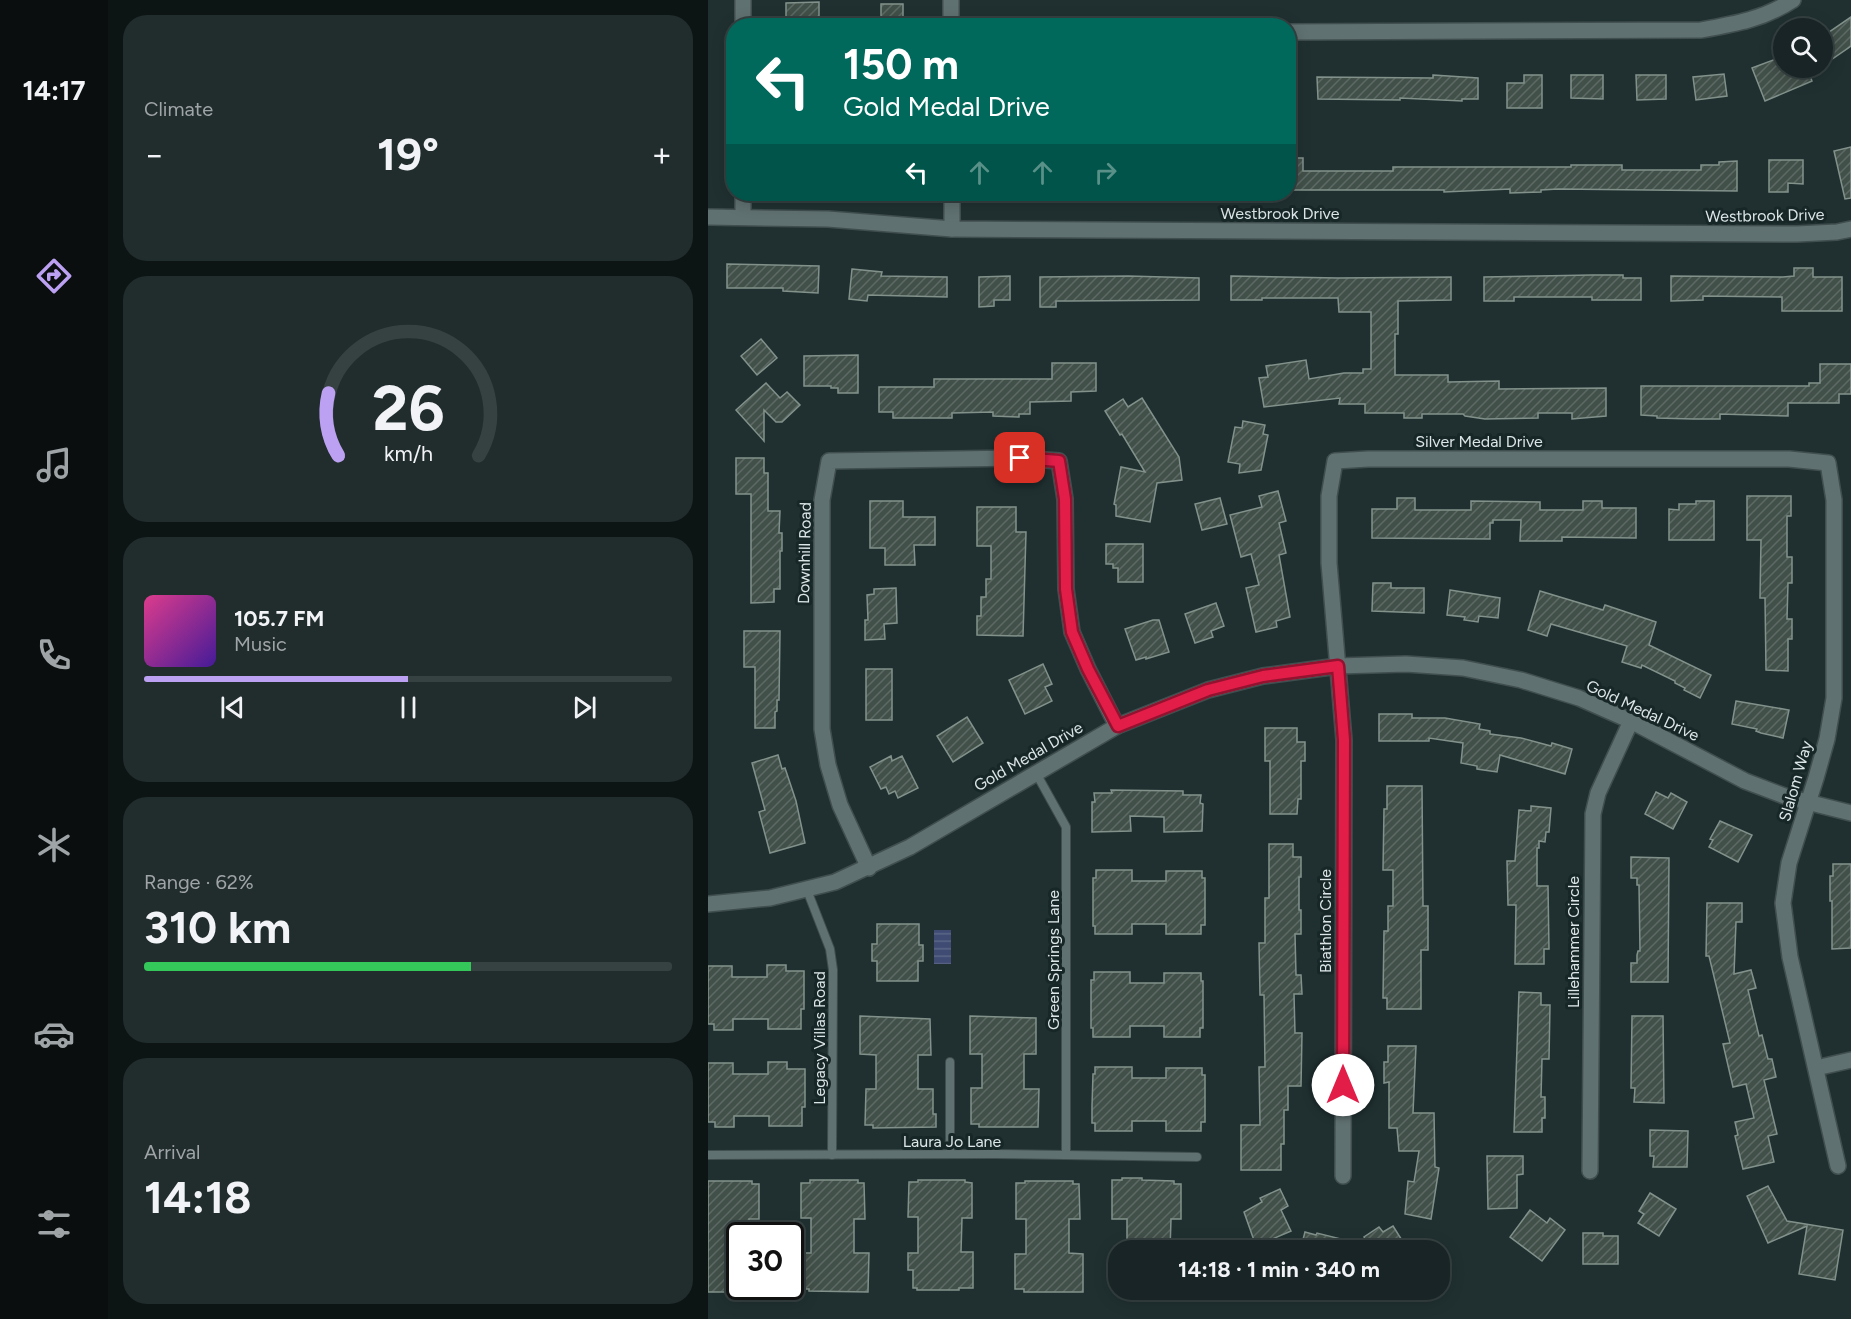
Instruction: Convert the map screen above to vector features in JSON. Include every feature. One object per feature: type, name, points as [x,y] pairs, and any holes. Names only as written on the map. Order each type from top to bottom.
[{"type":"street","points":[[743,0],[743,18]]},
{"type":"street","points":[[951,0],[951,18]]},
{"type":"street","points":[[1296,32],[1701,30],[1739,23],[1775,12],[1793,0]]},
{"type":"street","points":[[743,201],[743,216]]},
{"type":"street","points":[[952,201],[952,229]]},
{"type":"street","name":"Westbrook Drive","points":[[708,217],[828,219],[952,229],[1797,234],[1851,229]]},
{"type":"street","name":"Downhill Road","points":[[869,868],[840,806],[828,765],[822,729],[822,500],[829,461],[1020,458],[1059,461],[1065,499],[1066,589],[1072,632],[1088,669],[1118,726]]},
{"type":"street","name":"Silver Medal Drive","points":[[1338,666],[1329,563],[1329,496],[1335,461],[1368,459],[1789,459],[1828,464]]},
{"type":"street","name":"Slalom Way","points":[[1828,464],[1834,500],[1834,698],[1827,739],[1789,863],[1783,903],[1789,948],[1838,1166]]},
{"type":"street","name":"Gold Medal Drive","points":[[708,904],[770,898],[835,882],[910,847],[1118,726],[1208,690],[1263,676],[1338,666],[1406,664],[1472,670],[1531,683],[1579,698],[1631,720],[1745,781],[1809,803],[1851,813]]},
{"type":"street","name":"Biathlon Circle","points":[[1338,666],[1344,740],[1343,1176]]},
{"type":"street","name":"Lillehammer Circle","points":[[1590,1171],[1593,814],[1598,793],[1631,720]]},
{"type":"street","points":[[1816,1068],[1851,1060]]},
{"type":"lane","name":"Green Springs Lane","points":[[1036,773],[1066,827],[1066,1155]]},
{"type":"lane","name":"Legacy Villas Road","points":[[807,890],[830,949],[834,970],[832,1155]]},
{"type":"lane","points":[[950,1062],[950,1154]]},
{"type":"lane","name":"Laura Jo Lane","points":[[708,1155],[950,1154],[1197,1157]]},
{"type":"water","points":[[934,930],[951,930],[951,964],[934,964]]},
{"type":"building","points":[[819,2],[819,18],[786,18],[786,3]]},
{"type":"building","points":[[881,4],[903,4],[903,18],[881,18]]},
{"type":"building","points":[[1851,17],[1851,46],[1833,58],[1833,29]]},
{"type":"building","points":[[1773,60],[1773,78],[1811,78],[1812,81],[1765,101],[1752,68]]},
{"type":"building","points":[[1724,74],[1727,96],[1696,100],[1693,77]]},
{"type":"building","points":[[1433,75],[1478,78],[1478,99],[1462,99],[1462,101],[1400,98],[1400,100],[1318,99],[1317,77],[1433,78]]},
{"type":"building","points":[[1524,75],[1542,75],[1542,108],[1507,108],[1507,83],[1524,83]]},
{"type":"building","points":[[1571,75],[1603,75],[1603,99],[1571,98]]},
{"type":"building","points":[[1636,75],[1666,75],[1666,99],[1637,100]]},
{"type":"building","points":[[1851,147],[1851,198],[1845,199],[1834,151]]},
{"type":"building","points":[[1296,158],[1303,158],[1303,171],[1393,171],[1393,167],[1571,167],[1571,165],[1622,165],[1622,170],[1701,170],[1701,165],[1719,165],[1719,162],[1737,161],[1737,191],[1558,189],[1510,193],[1510,189],[1444,192],[1444,190],[1296,190]]},
{"type":"building","points":[[1769,160],[1803,160],[1803,184],[1788,183],[1788,192],[1769,192]]},
{"type":"building","points":[[727,264],[819,266],[818,293],[783,291],[783,288],[727,288]]},
{"type":"building","points":[[1794,268],[1813,268],[1813,277],[1842,277],[1842,311],[1782,311],[1782,297],[1703,296],[1703,300],[1671,301],[1671,276],[1783,277],[1794,276]]},
{"type":"building","points":[[852,269],[882,272],[881,276],[947,277],[947,297],[868,295],[867,301],[849,299]]},
{"type":"building","points":[[1623,275],[1623,278],[1641,278],[1641,300],[1592,300],[1592,297],[1514,297],[1514,301],[1484,301],[1484,277]]},
{"type":"building","points":[[1010,276],[1010,300],[994,300],[994,306],[979,307],[979,277]]},
{"type":"building","points":[[1231,276],[1451,277],[1451,300],[1398,301],[1395,375],[1448,375],[1448,382],[1499,381],[1499,389],[1606,388],[1606,416],[1572,419],[1572,413],[1538,413],[1538,418],[1485,419],[1463,414],[1422,414],[1422,418],[1404,418],[1404,413],[1365,413],[1365,404],[1339,404],[1340,398],[1264,407],[1259,378],[1268,377],[1266,366],[1306,360],[1309,379],[1344,373],[1363,373],[1363,369],[1371,369],[1371,312],[1339,312],[1338,298],[1231,300]]},
{"type":"building","points":[[1040,277],[1199,278],[1199,300],[1056,301],[1056,307],[1040,307]]},
{"type":"building","points":[[761,339],[777,358],[757,375],[741,356]]},
{"type":"building","points":[[858,355],[858,393],[838,393],[838,388],[831,388],[831,386],[804,386],[804,356]]},
{"type":"building","points":[[1052,363],[1096,363],[1096,391],[1071,392],[1071,401],[1030,402],[1030,414],[1019,414],[1019,417],[993,416],[993,412],[952,413],[952,418],[893,418],[893,412],[879,412],[879,387],[934,387],[934,379],[1052,379]]},
{"type":"building","points":[[1820,364],[1851,364],[1851,394],[1839,394],[1839,403],[1788,403],[1788,416],[1720,414],[1720,419],[1693,419],[1641,415],[1641,386],[1809,386],[1809,383],[1820,383]]},
{"type":"building","points":[[766,383],[780,398],[787,392],[800,405],[782,422],[776,422],[764,410],[764,441],[736,410]]},
{"type":"building","points":[[1142,398],[1179,457],[1182,480],[1157,483],[1150,522],[1116,516],[1116,505],[1114,504],[1121,467],[1145,472],[1105,411],[1123,399],[1128,407]]},
{"type":"building","points":[[1243,421],[1265,425],[1263,434],[1268,435],[1261,470],[1239,473],[1240,464],[1228,462],[1235,427],[1242,428]]},
{"type":"building","points":[[736,458],[764,458],[764,473],[768,473],[768,511],[780,511],[779,533],[782,533],[782,551],[780,551],[780,589],[774,589],[774,602],[751,603],[751,494],[736,494]]},
{"type":"building","points":[[1278,491],[1286,521],[1279,523],[1286,553],[1279,555],[1290,617],[1276,621],[1277,627],[1256,632],[1246,588],[1259,585],[1251,554],[1241,557],[1230,515],[1262,507],[1259,496]]},
{"type":"building","points":[[1747,496],[1791,496],[1791,516],[1787,516],[1787,557],[1792,557],[1792,583],[1788,583],[1787,619],[1792,619],[1792,639],[1788,639],[1788,671],[1766,670],[1765,598],[1760,598],[1761,540],[1747,540]]},
{"type":"building","points":[[1220,498],[1227,524],[1202,530],[1195,504]]},
{"type":"building","points":[[1397,498],[1415,498],[1415,510],[1471,510],[1471,501],[1540,502],[1540,510],[1583,510],[1583,501],[1602,501],[1602,508],[1636,508],[1636,538],[1562,537],[1562,541],[1520,541],[1521,520],[1493,520],[1493,523],[1490,523],[1490,539],[1372,538],[1372,509],[1397,509]]},
{"type":"building","points":[[870,501],[903,501],[903,517],[935,517],[935,545],[914,545],[915,565],[885,565],[885,548],[870,548]]},
{"type":"building","points":[[1696,501],[1714,501],[1714,540],[1669,540],[1669,509],[1679,510],[1679,504],[1696,504]]},
{"type":"building","points":[[977,507],[1016,507],[1016,532],[1026,532],[1023,636],[977,635],[977,616],[981,616],[981,597],[986,597],[986,579],[991,579],[991,546],[977,546]]},
{"type":"building","points":[[1106,544],[1143,544],[1143,582],[1118,582],[1118,568],[1113,568],[1113,564],[1106,564]]},
{"type":"building","points":[[1373,583],[1391,583],[1391,588],[1424,588],[1424,613],[1372,611]]},
{"type":"building","points":[[896,588],[897,623],[884,624],[885,639],[865,640],[865,620],[868,620],[867,595],[874,594],[874,589]]},
{"type":"building","points":[[1450,590],[1500,598],[1498,618],[1479,616],[1478,622],[1464,620],[1465,617],[1447,615]]},
{"type":"building","points":[[1540,591],[1603,610],[1605,605],[1656,622],[1649,645],[1711,675],[1700,698],[1684,690],[1685,688],[1675,681],[1642,665],[1641,668],[1622,662],[1627,646],[1551,624],[1547,636],[1528,630]]},
{"type":"building","points":[[1216,603],[1224,626],[1211,631],[1213,637],[1195,643],[1185,614]]},
{"type":"building","points":[[1159,620],[1169,652],[1136,660],[1125,629]]},
{"type":"building","points":[[744,631],[780,631],[779,700],[777,700],[777,711],[775,712],[775,728],[755,728],[755,667],[744,667]]},
{"type":"building","points":[[1043,664],[1052,684],[1045,687],[1052,701],[1025,714],[1009,680]]},
{"type":"building","points":[[866,669],[892,669],[892,720],[866,720]]},
{"type":"building","points":[[1736,701],[1789,710],[1783,738],[1732,724]]},
{"type":"building","points":[[1379,714],[1412,714],[1412,718],[1445,718],[1480,724],[1479,729],[1490,731],[1490,734],[1521,738],[1551,746],[1552,743],[1572,749],[1565,774],[1500,755],[1497,772],[1477,769],[1477,766],[1461,763],[1463,743],[1429,738],[1429,741],[1379,741]]},
{"type":"building","points":[[967,717],[983,743],[953,762],[937,736]]},
{"type":"building","points":[[1265,728],[1297,728],[1297,742],[1305,742],[1305,761],[1301,761],[1301,799],[1298,799],[1297,814],[1270,814],[1270,761],[1265,761]]},
{"type":"building","points":[[778,755],[796,801],[805,843],[770,853],[759,812],[765,810],[752,763]]},
{"type":"building","points":[[891,756],[892,761],[902,756],[918,788],[898,798],[895,791],[889,794],[886,787],[881,789],[870,767]]},
{"type":"building","points":[[1387,786],[1422,786],[1423,906],[1428,906],[1428,950],[1421,950],[1421,1009],[1387,1009],[1387,998],[1383,998],[1384,931],[1388,931],[1388,906],[1393,906],[1393,870],[1383,870],[1384,809],[1387,809]]},
{"type":"building","points":[[1111,790],[1183,791],[1183,795],[1201,795],[1202,831],[1164,832],[1164,817],[1130,816],[1131,831],[1092,832],[1094,793],[1112,793]]},
{"type":"building","points":[[1656,792],[1668,798],[1671,793],[1687,802],[1673,829],[1645,814]]},
{"type":"building","points":[[1531,806],[1551,808],[1549,832],[1546,832],[1545,842],[1539,841],[1539,848],[1537,848],[1537,886],[1548,886],[1549,949],[1544,949],[1544,964],[1515,964],[1516,905],[1508,905],[1507,861],[1515,861],[1519,810],[1531,811]]},
{"type":"building","points":[[1720,821],[1752,835],[1738,862],[1709,847],[1713,840],[1710,839]]},
{"type":"building","points":[[1269,844],[1293,844],[1293,857],[1301,857],[1299,910],[1301,910],[1301,934],[1295,934],[1296,975],[1301,975],[1302,994],[1294,994],[1295,1033],[1302,1033],[1301,1086],[1288,1086],[1288,1110],[1284,1110],[1284,1144],[1281,1144],[1281,1170],[1241,1170],[1241,1125],[1260,1125],[1259,1067],[1265,1067],[1264,995],[1260,995],[1259,943],[1265,943],[1265,898],[1269,898]]},
{"type":"building","points":[[1631,857],[1669,858],[1668,982],[1631,982],[1631,963],[1637,963],[1638,951],[1640,951],[1639,885],[1637,885],[1637,878],[1631,878]]},
{"type":"building","points":[[1833,864],[1851,864],[1851,948],[1832,949],[1830,876],[1833,876]]},
{"type":"building","points":[[1096,870],[1132,870],[1132,881],[1166,881],[1166,871],[1202,871],[1202,878],[1205,878],[1205,925],[1201,925],[1201,934],[1166,934],[1166,924],[1132,924],[1132,934],[1095,934],[1093,878],[1096,878]]},
{"type":"building","points":[[1707,903],[1742,903],[1742,922],[1736,922],[1734,974],[1751,970],[1756,988],[1748,990],[1759,1036],[1762,1035],[1768,1059],[1772,1059],[1776,1077],[1764,1080],[1777,1134],[1768,1136],[1774,1162],[1743,1169],[1735,1136],[1738,1135],[1735,1122],[1754,1118],[1746,1084],[1733,1087],[1723,1044],[1730,1043],[1709,956],[1706,956]]},
{"type":"building","points":[[877,924],[919,924],[919,945],[923,945],[923,961],[918,961],[918,981],[877,981],[877,961],[872,961],[872,944],[877,944]]},
{"type":"building","points":[[767,965],[786,965],[786,971],[804,971],[804,1009],[801,1009],[801,1029],[768,1029],[768,1019],[733,1019],[733,1030],[714,1030],[714,1024],[708,1024],[708,966],[732,966],[732,977],[767,977]]},
{"type":"building","points":[[1094,972],[1130,972],[1130,983],[1164,983],[1164,973],[1201,973],[1203,1028],[1200,1028],[1200,1037],[1164,1037],[1164,1026],[1130,1026],[1130,1037],[1093,1037],[1091,980],[1094,980]]},
{"type":"building","points":[[1519,992],[1541,993],[1541,1005],[1550,1005],[1549,1059],[1542,1059],[1541,1097],[1545,1097],[1545,1118],[1542,1118],[1542,1132],[1514,1132]]},
{"type":"building","points":[[860,1016],[930,1019],[931,1055],[918,1055],[918,1089],[933,1089],[933,1114],[936,1114],[936,1127],[873,1128],[873,1125],[865,1125],[866,1089],[876,1089],[876,1055],[860,1054]]},
{"type":"building","points":[[970,1016],[1036,1018],[1036,1054],[1024,1054],[1024,1089],[1039,1089],[1038,1127],[979,1127],[979,1124],[971,1124],[971,1088],[982,1088],[982,1054],[970,1054]]},
{"type":"building","points":[[1632,1016],[1663,1016],[1664,1103],[1634,1102],[1635,1088],[1631,1088]]},
{"type":"building","points":[[1388,1046],[1416,1046],[1413,1113],[1434,1113],[1435,1167],[1439,1168],[1431,1219],[1405,1214],[1408,1181],[1414,1182],[1419,1151],[1399,1151],[1397,1128],[1389,1128],[1389,1082],[1384,1083],[1384,1062],[1388,1062]]},
{"type":"building","points":[[768,1062],[787,1062],[787,1069],[805,1069],[805,1107],[802,1107],[802,1126],[769,1126],[769,1116],[734,1116],[734,1127],[715,1127],[715,1122],[708,1122],[708,1063],[733,1063],[733,1074],[768,1074]]},
{"type":"building","points":[[1095,1067],[1132,1067],[1132,1078],[1166,1078],[1166,1068],[1202,1068],[1202,1075],[1205,1075],[1205,1122],[1201,1122],[1201,1131],[1166,1131],[1166,1121],[1132,1121],[1132,1131],[1095,1131],[1095,1123],[1092,1123],[1092,1106]]},
{"type":"building","points":[[1650,1130],[1688,1131],[1687,1167],[1653,1167],[1654,1156],[1650,1156]]},
{"type":"building","points":[[1487,1156],[1523,1156],[1523,1174],[1517,1175],[1517,1208],[1488,1209]]},
{"type":"building","points":[[1122,1178],[1142,1178],[1142,1180],[1174,1181],[1174,1184],[1181,1184],[1181,1219],[1171,1219],[1170,1240],[1127,1240],[1127,1219],[1112,1219],[1112,1180],[1122,1180]]},
{"type":"building","points":[[810,1180],[858,1180],[858,1183],[864,1183],[865,1219],[854,1219],[854,1253],[869,1253],[868,1292],[804,1289],[804,1253],[811,1253],[811,1218],[801,1218],[801,1183],[810,1183]]},
{"type":"building","points":[[918,1180],[965,1180],[965,1182],[972,1183],[972,1218],[962,1218],[961,1252],[973,1252],[973,1288],[917,1290],[913,1288],[913,1270],[908,1270],[908,1253],[918,1253],[918,1217],[908,1217],[909,1182],[918,1182]]},
{"type":"building","points":[[708,1181],[752,1181],[752,1184],[759,1184],[759,1219],[749,1219],[749,1222],[726,1222],[726,1292],[708,1292]]},
{"type":"building","points":[[1025,1181],[1073,1181],[1073,1184],[1079,1184],[1080,1219],[1069,1219],[1069,1253],[1083,1254],[1083,1292],[1024,1292],[1024,1289],[1015,1289],[1015,1254],[1026,1254],[1026,1219],[1016,1219],[1016,1183],[1025,1183]]},
{"type":"building","points":[[1768,1186],[1787,1221],[1843,1230],[1835,1280],[1799,1274],[1807,1226],[1768,1243],[1747,1196]]},
{"type":"building","points":[[1280,1189],[1288,1206],[1281,1210],[1291,1231],[1270,1240],[1254,1240],[1244,1212],[1262,1202],[1260,1198]]},
{"type":"building","points":[[1650,1193],[1676,1209],[1659,1236],[1638,1223],[1644,1214],[1639,1211]]},
{"type":"building","points":[[1530,1210],[1547,1223],[1550,1218],[1565,1230],[1542,1261],[1510,1237]]},
{"type":"building","points":[[1393,1226],[1402,1240],[1366,1240],[1364,1237],[1379,1227],[1383,1232]]},
{"type":"building","points":[[1305,1232],[1341,1239],[1341,1240],[1303,1240]]},
{"type":"building","points":[[1583,1233],[1618,1236],[1618,1264],[1583,1264]]},
{"type":"route","points":[[1020,458],[1059,461],[1065,499],[1066,589],[1072,632],[1088,669],[1118,726],[1208,690],[1263,676],[1338,666],[1344,740],[1343,1085]]}]
